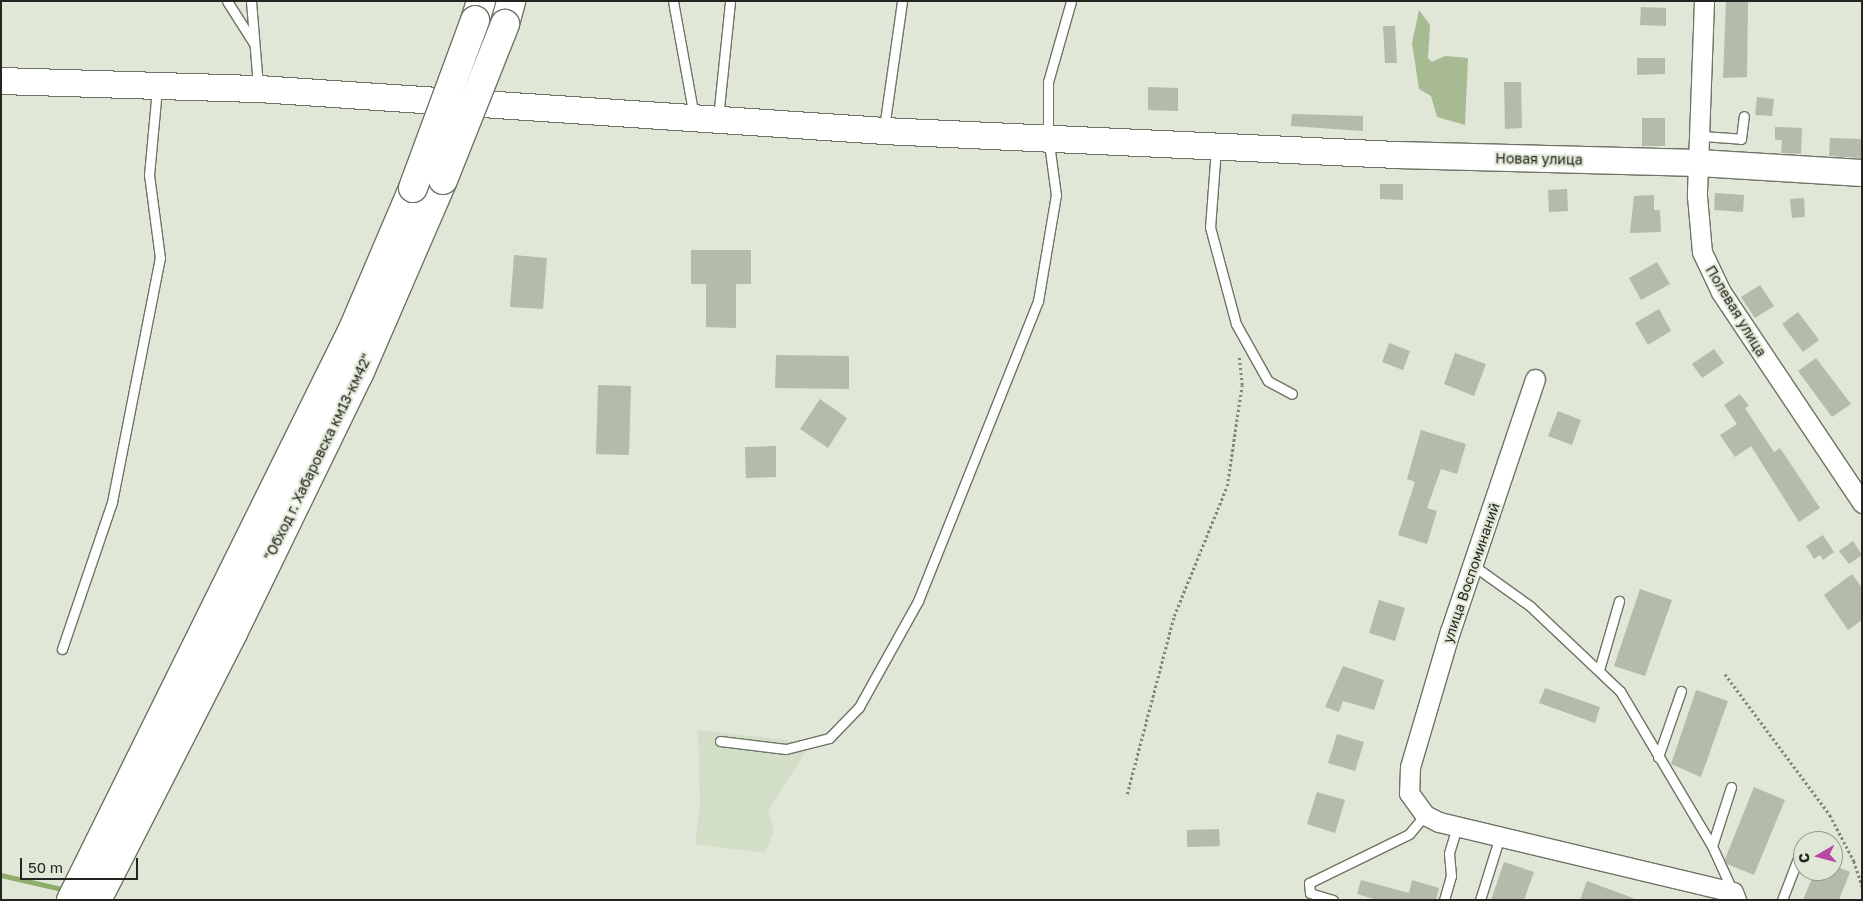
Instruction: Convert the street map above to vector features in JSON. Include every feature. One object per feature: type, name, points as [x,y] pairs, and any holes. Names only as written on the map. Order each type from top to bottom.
[{"type":"highway","name":"\"Обход г. Хабаровска км13-км42\"","points":[[97,900],[120,827],[353,329],[413,188],[478,11]]},
{"type":"highway","name":"\"Обход г. Хабаровска км13-км42\"","points":[[71,900],[120,827],[233,633],[354,383],[443,180],[508,13]]},
{"type":"main road","name":"Новая улица","points":[[1,81],[258,89],[884,131],[1048,136],[1216,147],[1699,163],[1862,173]]},
{"type":"street","name":"Полевая улица","points":[[1704,1],[1702,136],[1699,163],[1698,226],[1709,271],[1862,504]]},
{"type":"street","name":"улица Воспоминаний","points":[[1424,815],[1408,793],[1410,767],[1450,630],[1474,566],[1535,379]]},
{"type":"street","points":[[1424,815],[1499,839],[1735,896]]},
{"type":"lane","points":[[227,1],[254,44]]},
{"type":"lane","points":[[251,1],[258,89]]},
{"type":"lane","points":[[673,1],[706,119]]},
{"type":"lane","points":[[706,119],[730,1]]},
{"type":"lane","points":[[884,131],[902,1]]},
{"type":"lane","points":[[720,741],[786,749],[829,738],[859,707],[918,602],[1038,301],[1056,195],[1048,136],[1048,82],[1071,1]]},
{"type":"lane","points":[[62,649],[112,502],[160,258],[149,175],[158,86]]},
{"type":"lane","points":[[1702,136],[1741,139],[1744,116]]},
{"type":"lane","points":[[1216,147],[1210,227],[1236,324],[1268,381],[1292,394]]},
{"type":"lane","points":[[1474,566],[1530,606],[1620,691],[1712,846],[1735,896]]},
{"type":"lane","points":[[1599,670],[1620,601]]},
{"type":"lane","points":[[1658,757],[1681,691]]},
{"type":"lane","points":[[1712,846],[1731,787]]},
{"type":"lane","points":[[1333,900],[1310,893],[1309,883],[1409,834],[1424,815]]},
{"type":"lane","points":[[1444,900],[1451,876],[1449,853],[1457,827]]},
{"type":"lane","points":[[1480,900],[1499,839]]},
{"type":"lane","points":[[1782,900],[1793,871]]},
{"type":"path","points":[[1127,794],[1174,616],[1227,486],[1242,385],[1236,324]]},
{"type":"path","points":[[1724,674],[1830,815],[1854,861],[1862,886]]},
{"type":"shaded area","points":[[698,730],[811,743],[768,811],[774,830],[765,853],[695,844],[700,805]]},
{"type":"green space","points":[[1419,10],[1430,25],[1428,58],[1432,62],[1445,56],[1468,58],[1465,125],[1437,117],[1431,96],[1419,89],[1412,43]]},
{"type":"building","points":[[1726,1],[1748,1],[1747,77],[1723,78]]},
{"type":"building","points":[[1641,7],[1666,8],[1666,26],[1640,25]]},
{"type":"building","points":[[1383,26],[1395,26],[1397,63],[1385,63]]},
{"type":"building","points":[[1637,58],[1665,58],[1665,74],[1637,75]]},
{"type":"building","points":[[1504,82],[1521,82],[1522,128],[1505,129]]},
{"type":"building","points":[[1148,87],[1178,88],[1178,111],[1148,110]]},
{"type":"building","points":[[1757,97],[1774,99],[1772,116],[1755,115]]},
{"type":"building","points":[[1292,114],[1363,116],[1363,131],[1291,126]]},
{"type":"building","points":[[1642,118],[1665,118],[1665,146],[1642,146]]},
{"type":"building","points":[[1775,127],[1802,128],[1801,154],[1781,153],[1782,140],[1775,140]]},
{"type":"building","points":[[1830,138],[1862,139],[1862,158],[1829,156]]},
{"type":"building","points":[[1380,184],[1403,184],[1403,200],[1380,199]]},
{"type":"building","points":[[1567,189],[1568,211],[1549,212],[1548,190]]},
{"type":"building","points":[[1715,193],[1744,195],[1743,212],[1714,210]]},
{"type":"building","points":[[1654,195],[1654,210],[1660,210],[1661,232],[1630,233],[1634,196]]},
{"type":"building","points":[[1804,198],[1805,217],[1792,218],[1790,199]]},
{"type":"building","points":[[691,250],[751,250],[751,284],[736,284],[736,328],[706,327],[706,284],[691,284]]},
{"type":"building","points":[[514,255],[547,258],[543,309],[510,307]]},
{"type":"building","points":[[1657,262],[1670,284],[1641,300],[1629,278]]},
{"type":"building","points":[[1760,285],[1774,306],[1755,318],[1741,297]]},
{"type":"building","points":[[1659,309],[1671,331],[1648,345],[1635,323]]},
{"type":"building","points":[[1798,312],[1819,340],[1803,352],[1782,324]]},
{"type":"building","points":[[1389,343],[1410,351],[1403,370],[1382,362]]},
{"type":"building","points":[[1714,349],[1724,363],[1702,378],[1692,364]]},
{"type":"building","points":[[1455,353],[1486,364],[1474,396],[1444,384]]},
{"type":"building","points":[[776,355],[849,356],[849,389],[775,388]]},
{"type":"building","points":[[1816,358],[1851,404],[1832,417],[1798,371]]},
{"type":"building","points":[[598,385],[631,386],[629,455],[596,454]]},
{"type":"building","points":[[1740,394],[1749,406],[1745,408],[1774,452],[1780,448],[1820,508],[1799,522],[1751,446],[1735,457],[1720,435],[1737,424],[1724,405]]},
{"type":"building","points":[[820,399],[847,418],[828,448],[800,429]]},
{"type":"building","points":[[1558,411],[1581,420],[1572,445],[1548,436]]},
{"type":"building","points":[[1421,430],[1466,444],[1457,474],[1441,469],[1427,508],[1437,511],[1427,544],[1398,535],[1415,482],[1407,479]]},
{"type":"building","points":[[776,446],[776,477],[746,478],[745,447]]},
{"type":"building","points":[[1823,535],[1834,552],[1823,560],[1820,555],[1814,559],[1806,546]]},
{"type":"building","points":[[1853,541],[1862,555],[1849,564],[1839,551]]},
{"type":"building","points":[[1852,574],[1862,588],[1862,620],[1848,630],[1824,595]]},
{"type":"building","points":[[1640,589],[1672,600],[1645,676],[1614,666]]},
{"type":"building","points":[[1379,600],[1405,608],[1395,641],[1369,633]]},
{"type":"building","points":[[1343,666],[1384,680],[1374,710],[1343,701],[1339,712],[1325,707]]},
{"type":"building","points":[[1545,688],[1600,707],[1595,723],[1539,703]]},
{"type":"building","points":[[1696,690],[1728,701],[1701,777],[1671,764]]},
{"type":"building","points":[[1337,734],[1364,742],[1355,771],[1328,763]]},
{"type":"building","points":[[1754,787],[1785,800],[1754,875],[1727,864],[1725,859]]},
{"type":"building","points":[[1317,792],[1345,800],[1335,833],[1307,824]]},
{"type":"building","points":[[1219,829],[1220,846],[1187,847],[1187,830]]},
{"type":"building","points":[[1504,862],[1534,872],[1524,900],[1491,900]]},
{"type":"building","points":[[1843,869],[1850,872],[1839,900],[1803,900],[1811,881],[1843,881]]},
{"type":"building","points":[[1361,880],[1409,893],[1412,880],[1439,888],[1436,900],[1377,900],[1357,894]]},
{"type":"building","points":[[1587,881],[1633,898],[1633,900],[1580,900]]},
{"type":"waterway","points":[[1,875],[66,890]]}]
